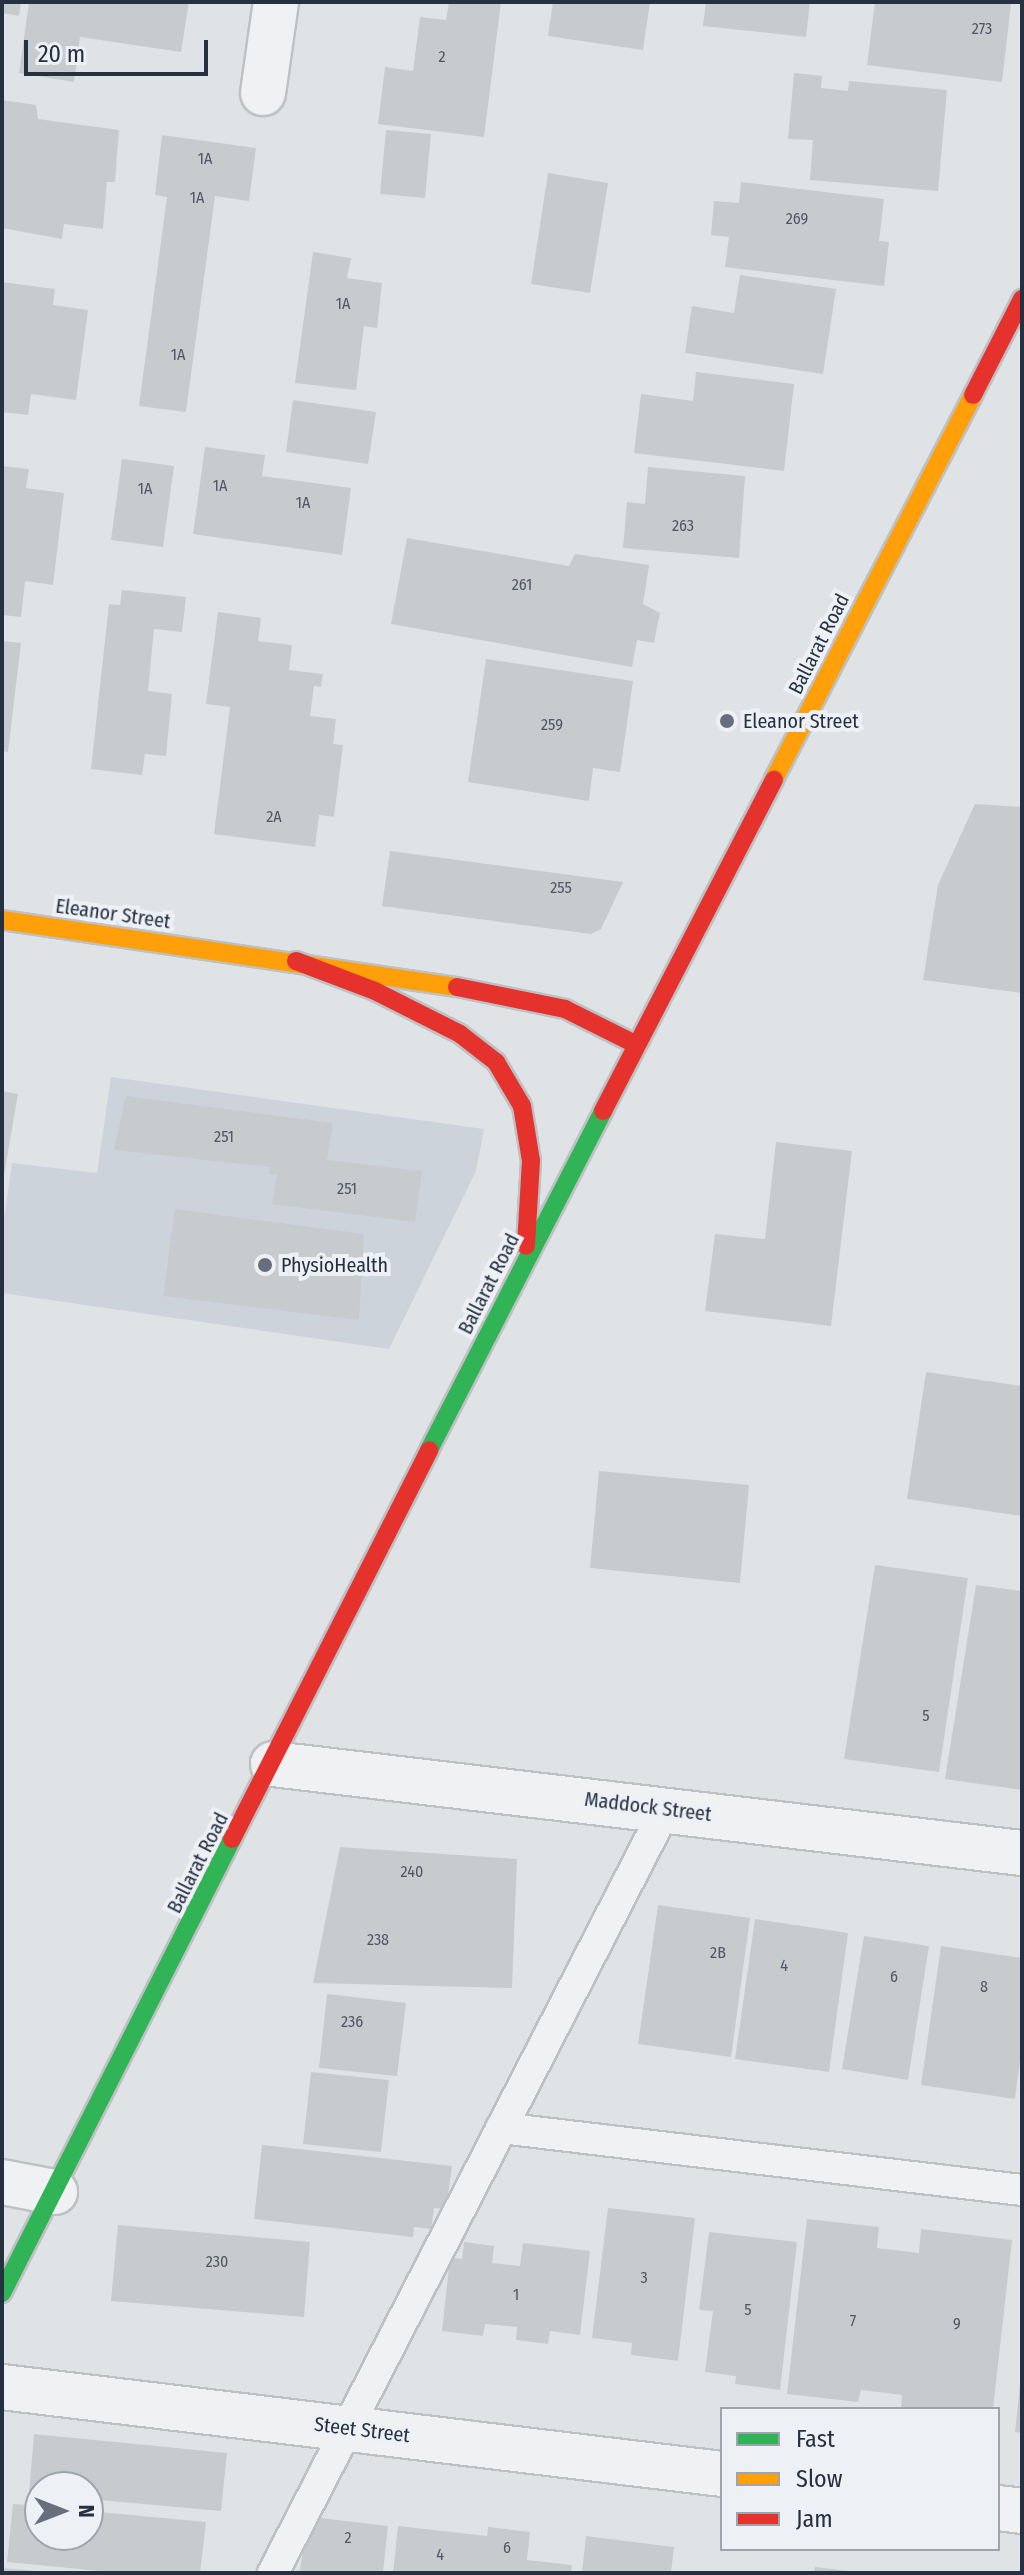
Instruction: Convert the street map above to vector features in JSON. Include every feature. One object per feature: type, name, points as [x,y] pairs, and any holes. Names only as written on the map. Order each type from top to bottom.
[{"type":"main road","name":"Ballarat Road","points":[[2,2293],[273,1764],[525,1261],[1022,299]]},
{"type":"main road","name":"Eleanor Street","points":[[2,920],[296,961],[543,1002],[637,1045]]},
{"type":"main road","points":[[296,961],[403,1005],[460,1034],[496,1062],[522,1106],[531,1161],[525,1261]]},
{"type":"street","points":[[263,93],[276,2]]},
{"type":"street","name":"Maddock Street","points":[[273,1764],[666,1808],[1022,1853]]},
{"type":"street","points":[[2,2182],[55,2192]]},
{"type":"street","name":"Steet Street","points":[[2,2387],[720,2474]]},
{"type":"street","points":[[1000,2508],[1022,2511]]},
{"type":"lane","points":[[273,2573],[666,1808]]},
{"type":"lane","points":[[501,2128],[1022,2190]]},
{"type":"shaded area","points":[[111,1077],[484,1129],[476,1171],[389,1349],[2,1293],[2,1233],[12,1163],[97,1173]]},
{"type":"building","points":[[2,2],[21,2],[19,16],[2,13]]},
{"type":"building","points":[[29,2],[189,2],[181,52],[80,37],[74,82],[19,73]]},
{"type":"building","points":[[449,2],[501,2],[484,137],[378,124],[385,67],[413,71],[420,17],[446,20]]},
{"type":"building","points":[[553,2],[650,2],[643,50],[548,36]]},
{"type":"building","points":[[706,2],[810,2],[806,37],[703,26]]},
{"type":"building","points":[[875,2],[1011,4],[1002,82],[867,65]]},
{"type":"building","points":[[794,73],[822,76],[821,88],[848,91],[849,81],[947,90],[938,191],[810,180],[813,140],[788,139]]},
{"type":"building","points":[[2,100],[36,105],[38,119],[119,130],[115,182],[107,182],[103,229],[64,224],[62,239],[2,228]]},
{"type":"building","points":[[386,130],[431,134],[425,198],[380,194]]},
{"type":"building","points":[[162,135],[256,148],[249,201],[215,196],[186,412],[139,406],[167,197],[155,195]]},
{"type":"building","points":[[548,173],[608,183],[590,293],[531,284]]},
{"type":"building","points":[[741,182],[884,199],[879,241],[889,242],[884,286],[725,267],[729,237],[711,235],[714,201],[739,203]]},
{"type":"building","points":[[313,252],[351,258],[347,278],[382,283],[377,328],[364,326],[356,390],[295,383]]},
{"type":"building","points":[[740,275],[836,289],[823,374],[685,353],[692,306],[734,313]]},
{"type":"building","points":[[2,282],[55,289],[53,305],[88,310],[76,400],[31,394],[28,415],[2,412]]},
{"type":"building","points":[[696,372],[794,384],[784,471],[634,453],[641,394],[693,401]]},
{"type":"building","points":[[293,400],[376,412],[368,464],[286,452]]},
{"type":"building","points":[[205,447],[265,455],[262,476],[351,488],[342,555],[193,534]]},
{"type":"building","points":[[122,459],[174,466],[163,547],[111,540]]},
{"type":"building","points":[[2,466],[29,469],[26,488],[64,493],[53,585],[25,581],[21,617],[2,615]]},
{"type":"building","points":[[648,467],[745,476],[739,558],[623,548],[627,502],[645,504]]},
{"type":"building","points":[[407,538],[569,566],[575,554],[649,565],[643,604],[660,613],[654,643],[637,640],[632,667],[391,624]]},
{"type":"building","points":[[122,590],[186,597],[182,632],[154,629],[148,691],[172,694],[166,756],[145,754],[142,775],[91,769],[109,604],[120,605]]},
{"type":"building","points":[[218,612],[261,618],[258,641],[292,645],[289,670],[323,674],[321,687],[314,686],[310,716],[336,719],[333,744],[343,745],[334,817],[319,815],[315,847],[214,834],[230,707],[206,704]]},
{"type":"building","points":[[2,641],[21,643],[8,752],[2,751]]},
{"type":"building","points":[[486,659],[633,681],[620,772],[593,768],[589,801],[468,782]]},
{"type":"building","points":[[975,804],[1022,807],[1022,993],[923,980],[938,885]]},
{"type":"building","points":[[390,851],[623,882],[601,929],[591,934],[382,906]]},
{"type":"building","points":[[2,1091],[18,1094],[4,1175],[2,1175]]},
{"type":"building","points":[[126,1096],[333,1123],[327,1160],[422,1171],[415,1222],[272,1204],[277,1174],[269,1175],[270,1167],[114,1150]]},
{"type":"building","points":[[776,1142],[852,1151],[831,1326],[705,1311],[715,1234],[765,1239]]},
{"type":"building","name":"PhysioHealth","points":[[175,1209],[364,1234],[359,1320],[163,1296]]},
{"type":"building","points":[[926,1372],[1022,1386],[1022,1516],[907,1499]]},
{"type":"building","points":[[599,1471],[749,1485],[740,1583],[590,1568]]},
{"type":"building","points":[[875,1565],[968,1578],[939,1772],[844,1759]]},
{"type":"building","points":[[976,1585],[1022,1591],[1022,1790],[945,1779]]},
{"type":"building","points":[[340,1847],[517,1859],[512,1988],[313,1983]]},
{"type":"building","points":[[658,1905],[750,1918],[731,2057],[638,2044]]},
{"type":"building","points":[[755,1919],[848,1933],[829,2072],[735,2059]]},
{"type":"building","points":[[864,1936],[929,1946],[908,2080],[842,2069]]},
{"type":"building","points":[[941,1946],[1022,1958],[1022,2045],[1015,2099],[921,2085]]},
{"type":"building","points":[[327,1994],[406,2003],[397,2076],[319,2068]]},
{"type":"building","points":[[311,2072],[389,2080],[381,2152],[303,2144]]},
{"type":"building","points":[[262,2145],[452,2166],[446,2209],[434,2208],[431,2229],[414,2227],[413,2237],[254,2219]]},
{"type":"building","points":[[608,2208],[695,2218],[678,2361],[631,2355],[632,2343],[592,2338]]},
{"type":"building","points":[[807,2219],[879,2227],[877,2248],[919,2253],[921,2229],[1012,2240],[993,2407],[901,2407],[902,2395],[861,2390],[858,2402],[787,2394]]},
{"type":"building","points":[[118,2225],[310,2242],[304,2317],[111,2301]]},
{"type":"building","points":[[709,2232],[797,2242],[780,2390],[735,2384],[736,2376],[705,2372],[713,2311],[699,2310]]},
{"type":"building","points":[[464,2242],[494,2246],[492,2263],[520,2266],[523,2243],[590,2251],[580,2335],[550,2331],[548,2344],[516,2340],[517,2327],[485,2324],[483,2336],[442,2331],[450,2258],[462,2259]]},
{"type":"building","points":[[1022,2385],[1022,2433],[1015,2432]]},
{"type":"building","points":[[34,2434],[227,2453],[221,2511],[104,2500],[104,2471],[31,2471]]},
{"type":"building","points":[[13,2504],[24,2505],[24,2551],[104,2551],[104,2512],[206,2522],[200,2573],[120,2573],[7,2562]]},
{"type":"building","points":[[321,2518],[388,2526],[383,2573],[292,2573],[300,2570],[303,2550]]},
{"type":"building","points":[[398,2526],[487,2536],[488,2527],[530,2532],[527,2560],[572,2565],[571,2573],[393,2573]]},
{"type":"building","points":[[586,2536],[674,2547],[671,2573],[582,2573]]},
{"type":"building","points":[[815,2567],[848,2571],[848,2573],[814,2573]]},
{"type":"building","points":[[2,2568],[37,2571],[2,2573]]},
{"type":"traffic: fast","points":[[429,1450],[603,1111]]},
{"type":"traffic: fast","points":[[2,2293],[232,1839]]},
{"type":"traffic: slow","points":[[774,779],[973,395]]},
{"type":"traffic: slow","points":[[2,920],[457,987]]},
{"type":"traffic: jam","points":[[973,395],[1022,299]]},
{"type":"traffic: jam","points":[[603,1111],[774,779]]},
{"type":"traffic: jam","points":[[296,961],[375,991],[460,1034],[496,1062],[522,1106],[531,1161],[526,1246]]},
{"type":"traffic: jam","points":[[457,987],[565,1009],[637,1045]]},
{"type":"traffic: jam","points":[[232,1839],[429,1450]]},
{"type":"place","name":"Eleanor Street","points":[[727,721]]},
{"type":"place","name":"PhysioHealth","points":[[265,1265]]}]
